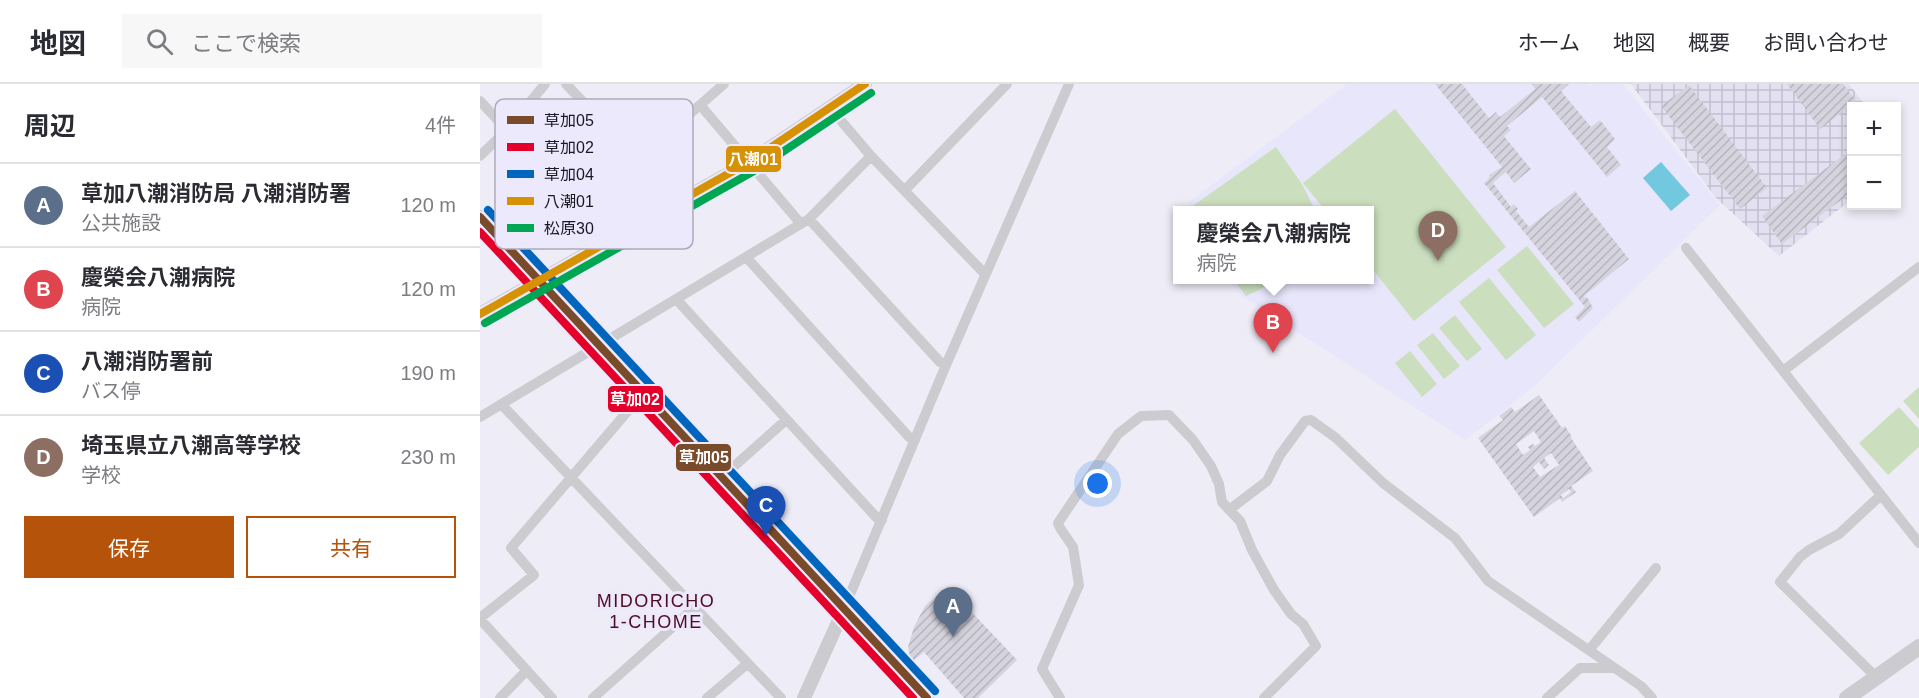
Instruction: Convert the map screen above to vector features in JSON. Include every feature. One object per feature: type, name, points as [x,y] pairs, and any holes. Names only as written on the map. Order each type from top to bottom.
[{"type":"main road","points":[[1847,698],[1919,646]]},
{"type":"street","points":[[532,99],[545,84]]},
{"type":"street","points":[[566,84],[580,99]]},
{"type":"street","points":[[693,113],[724,84]]},
{"type":"street","points":[[693,194],[749,162],[865,84]]},
{"type":"street","points":[[905,190],[1006,84]]},
{"type":"street","points":[[804,698],[1069,84]]},
{"type":"street","points":[[480,101],[495,117]]},
{"type":"street","points":[[701,106],[749,162],[940,362],[946,365]]},
{"type":"street","points":[[831,109],[871,156],[986,274]]},
{"type":"street","points":[[480,156],[495,141]]},
{"type":"street","points":[[480,417],[805,221],[871,156]]},
{"type":"street","points":[[480,217],[495,233]]},
{"type":"street","points":[[1686,248],[1919,543]]},
{"type":"street","points":[[510,249],[927,698]]},
{"type":"street","points":[[480,314],[594,249]]},
{"type":"street","points":[[746,257],[909,437],[915,440]]},
{"type":"street","points":[[1783,371],[1919,267]]},
{"type":"street","points":[[676,299],[877,518],[882,520]]},
{"type":"street","points":[[552,698],[480,619],[534,575],[511,548],[644,392]]},
{"type":"street","points":[[501,404],[781,698]]},
{"type":"street","points":[[1060,698],[1042,669],[1079,585],[1073,547],[1058,523],[1118,434],[1141,416],[1169,416],[1193,440],[1211,466],[1219,484],[1222,502],[1240,521],[1252,550],[1274,590],[1291,614],[1303,624],[1316,646],[1264,698]]},
{"type":"street","points":[[722,477],[786,420]]},
{"type":"street","points":[[1229,510],[1267,481],[1286,447],[1305,421],[1311,420],[1336,438],[1383,483],[1455,538],[1488,581],[1590,649],[1641,686],[1652,698]]},
{"type":"street","points":[[1876,677],[1780,582],[1800,557],[1839,534],[1881,495]]},
{"type":"street","points":[[1590,649],[1656,568]]},
{"type":"street","points":[[593,698],[694,608]]},
{"type":"street","points":[[707,698],[747,664]]},
{"type":"street","points":[[1547,698],[1580,668],[1614,668]]},
{"type":"street","points":[[500,698],[527,670]]},
{"type":"shaded area","points":[[1347,84],[1588,84],[1589,86],[1623,84],[1720,205],[1534,387],[1465,440],[1243,297],[1232,284],[1374,284],[1374,206],[1188,206],[1189,202]]},
{"type":"shaded area","points":[[1631,84],[1849,84],[1863,102],[1847,102],[1847,203],[1779,256],[1716,198]]},
{"type":"green space","points":[[1395,109],[1506,247],[1414,321],[1374,271],[1374,206],[1322,206],[1303,183]]},
{"type":"green space","points":[[1276,147],[1302,184],[1313,206],[1194,206]]},
{"type":"green space","points":[[1527,246],[1574,304],[1544,328],[1497,270]]},
{"type":"green space","points":[[1489,278],[1536,335],[1506,360],[1459,302]]},
{"type":"green space","points":[[1237,284],[1270,284],[1267,286],[1246,296]]},
{"type":"green space","points":[[1455,315],[1482,349],[1467,361],[1439,328]]},
{"type":"green space","points":[[1433,333],[1460,366],[1444,379],[1417,345]]},
{"type":"green space","points":[[1410,351],[1437,384],[1422,397],[1395,363]]},
{"type":"green space","points":[[1919,387],[1919,419],[1903,401]]},
{"type":"green space","points":[[1899,407],[1919,429],[1919,447],[1888,475],[1859,443]]},
{"type":"water","points":[[1661,162],[1690,195],[1671,211],[1643,178]]},
{"type":"building","points":[[1435,84],[1462,84],[1489,118],[1496,112],[1500,117],[1535,89],[1532,84],[1569,84],[1561,91],[1591,127],[1600,120],[1615,139],[1607,147],[1621,165],[1607,177],[1542,97],[1507,126],[1511,130],[1504,136],[1531,169],[1514,183],[1506,172],[1493,183],[1511,207],[1514,204],[1518,209],[1516,211],[1529,227],[1575,191],[1629,259],[1584,296],[1593,308],[1579,322],[1575,317],[1585,307],[1484,183],[1490,177],[1489,175],[1502,167]]},
{"type":"building","points":[[1787,84],[1843,84],[1857,102],[1847,102],[1847,113],[1845,110],[1820,129]]},
{"type":"building","points":[[1689,85],[1767,188],[1740,209],[1661,106]]},
{"type":"building","points":[[1847,153],[1847,196],[1782,244],[1762,216]]},
{"type":"building","points":[[1539,395],[1562,428],[1565,426],[1593,471],[1571,486],[1576,492],[1562,502],[1560,498],[1534,517],[1478,438],[1503,420],[1499,416],[1511,407],[1515,412]],"holes":[[[1534,431],[1541,442],[1528,447],[1530,450],[1523,455],[1516,444]],[[1551,453],[1559,465],[1540,477],[1533,467],[1539,462],[1544,469],[1549,465],[1544,458]],[[1569,489],[1571,492],[1563,498],[1561,495]]]},
{"type":"building","points":[[948,587],[1017,660],[978,698],[964,698],[924,652],[911,663],[908,647],[914,627],[925,606]]},
{"type":"transit line","name":"八潮01","points":[[693,194],[749,162],[865,84]]},
{"type":"transit line","name":"松原30","points":[[693,205],[754,171],[871,93]]},
{"type":"transit line","name":"草加04","points":[[488,210],[495,218]]},
{"type":"transit line","name":"草加05","points":[[480,217],[495,233]]},
{"type":"transit line","name":"草加02","points":[[480,232],[495,248]]},
{"type":"transit line","name":"草加02","points":[[496,249],[913,698]]},
{"type":"transit line","name":"草加05","points":[[510,249],[927,698]]},
{"type":"transit line","name":"草加04","points":[[524,249],[935,691]]},
{"type":"transit line","name":"八潮01","points":[[480,314],[595,249]]},
{"type":"transit line","name":"松原30","points":[[485,323],[616,249]]},
{"type":"place","name":"埼玉県立八潮高等学校","points":[[1438,261]]},
{"type":"place","name":"慶榮会八潮病院","points":[[1273,353]]},
{"type":"place","name":"八潮消防署前","points":[[766,536]]},
{"type":"place","name":"草加八潮消防局 八潮消防署","points":[[953,637]]},
{"type":"district","name":"MIDORICHO 1-CHOME","points":[[656,611]]}]
